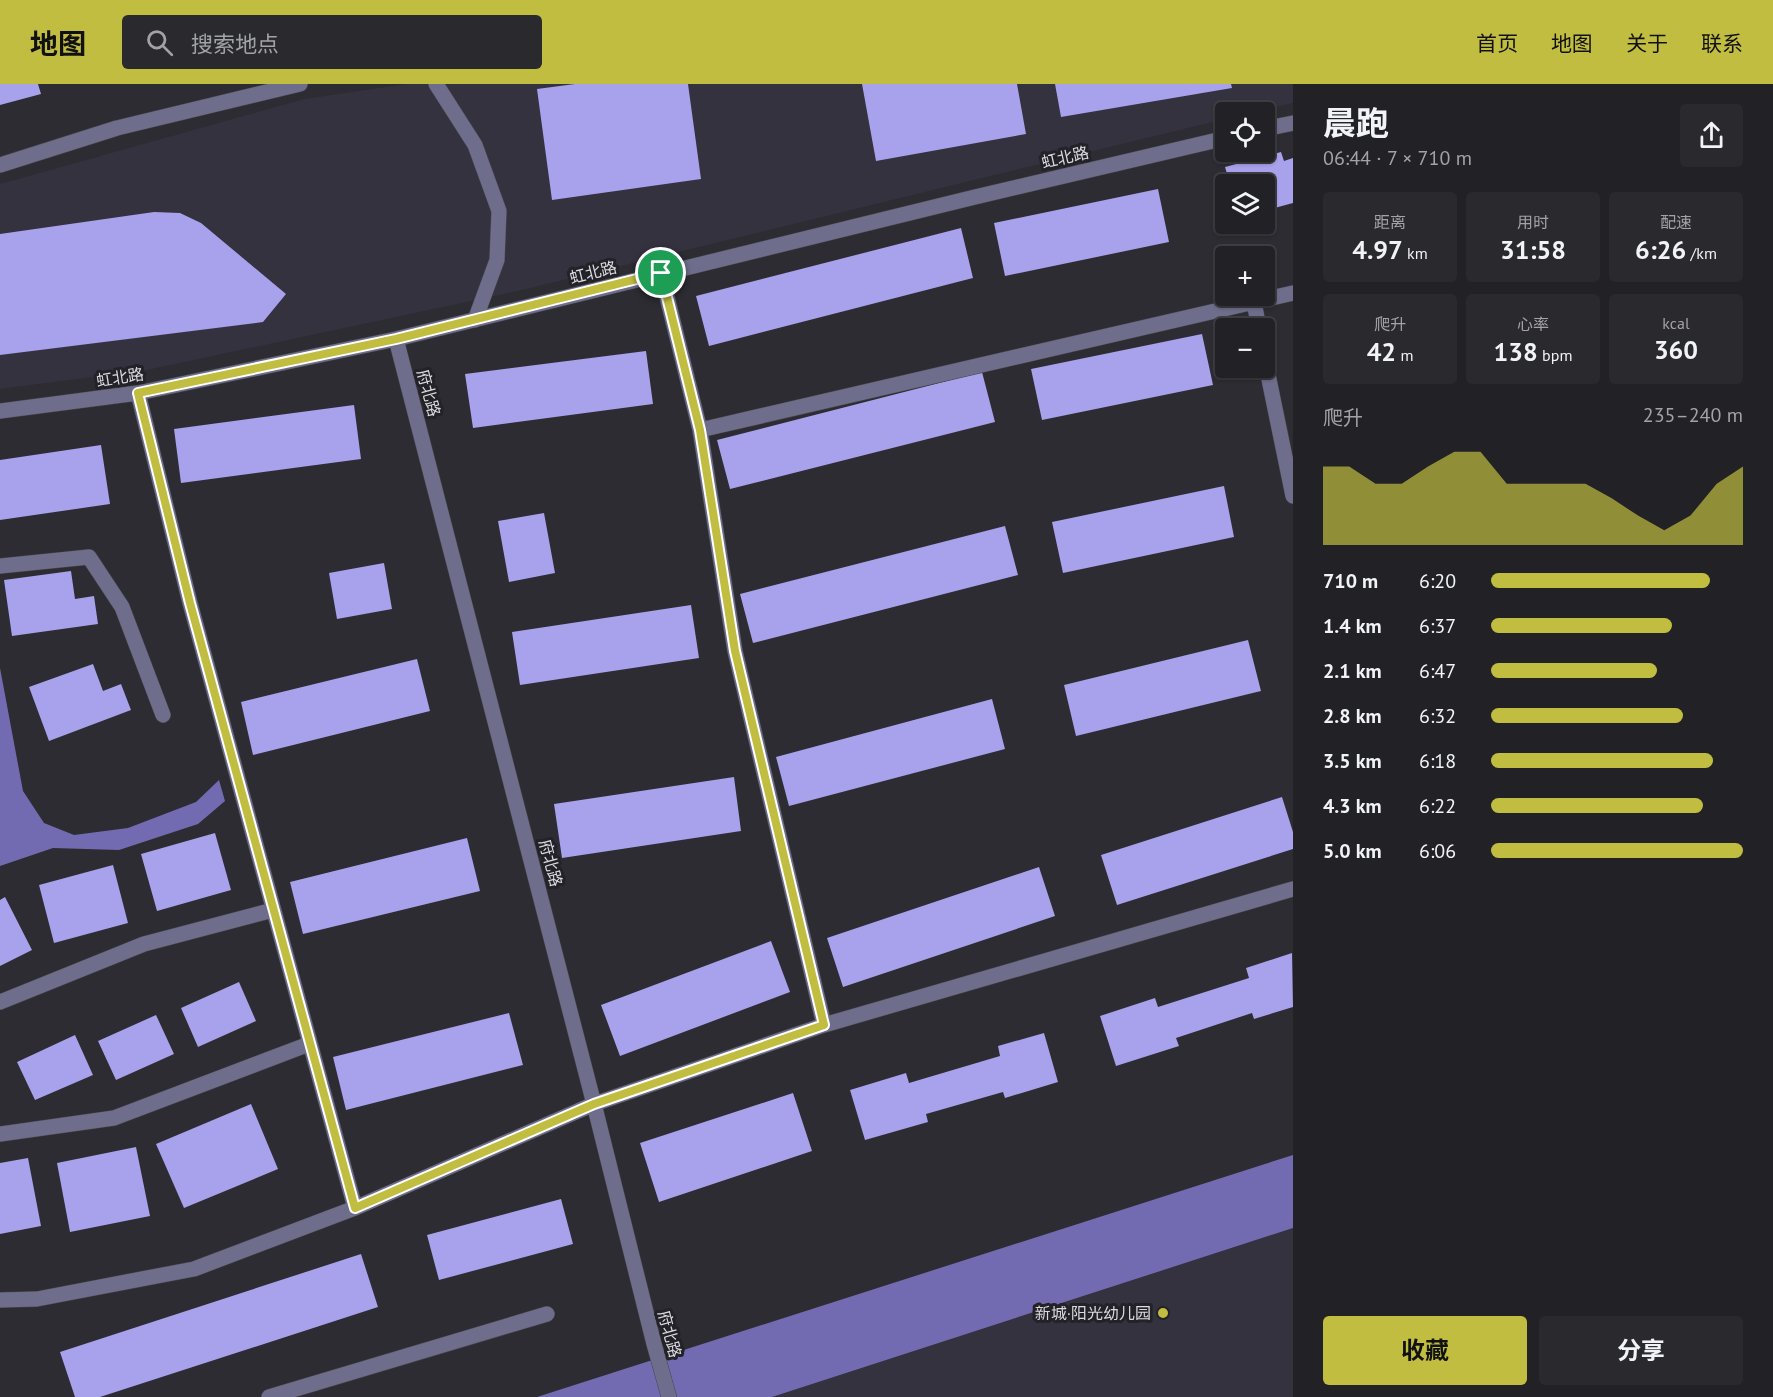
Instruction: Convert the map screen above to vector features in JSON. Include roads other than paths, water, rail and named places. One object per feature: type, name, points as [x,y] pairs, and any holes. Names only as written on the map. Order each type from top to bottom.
[{"type":"street","points":[[0,165],[117,128],[300,84]]},
{"type":"street","points":[[436,84],[475,145],[499,211],[497,260],[475,320]]},
{"type":"street","points":[[1275,127],[1293,123]]},
{"type":"street","name":"虹北路","points":[[0,411],[138,393],[396,339],[1215,141]]},
{"type":"street","points":[[661,273],[700,430],[735,651],[824,1025]]},
{"type":"street","points":[[1275,297],[1293,292]]},
{"type":"street","points":[[700,430],[1237,306]]},
{"type":"street","name":"府北路","points":[[396,339],[669,1397]]},
{"type":"street","points":[[1269,378],[1293,496]]},
{"type":"street","points":[[138,393],[190,603],[355,1208]]},
{"type":"street","points":[[0,566],[89,557],[122,607],[163,716]]},
{"type":"street","points":[[0,1300],[37,1299],[194,1269],[355,1208],[594,1104],[824,1025],[1293,889]]},
{"type":"street","points":[[0,1002],[144,944],[273,910]]},
{"type":"street","points":[[0,1134],[114,1118],[309,1044]]},
{"type":"street","points":[[269,1397],[546,1314]]},
{"type":"place","name":"新城·阳光幼儿园","points":[[1163,1313]]}]
